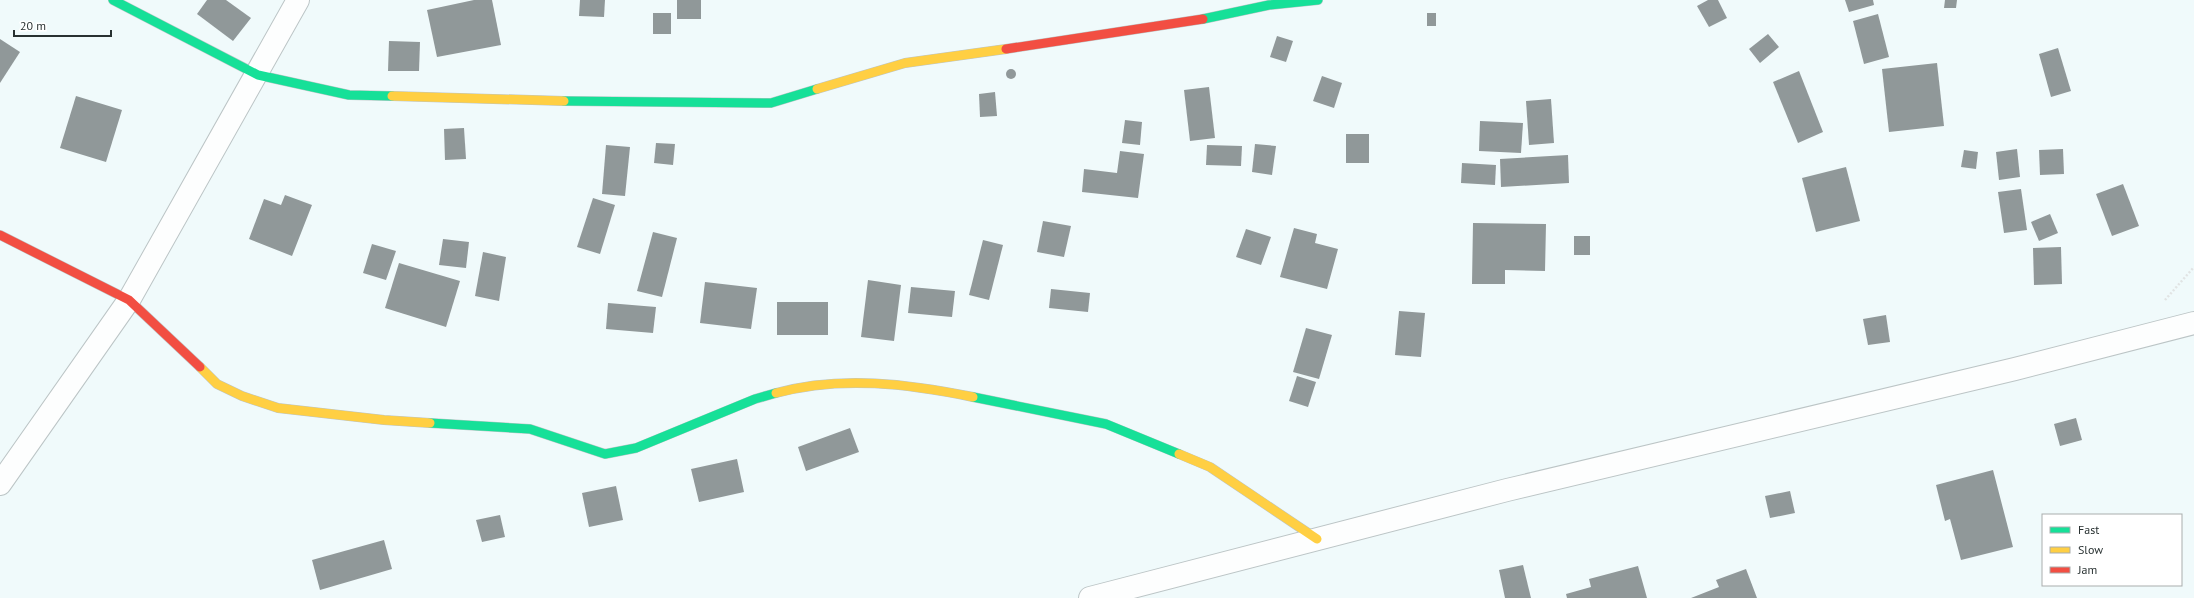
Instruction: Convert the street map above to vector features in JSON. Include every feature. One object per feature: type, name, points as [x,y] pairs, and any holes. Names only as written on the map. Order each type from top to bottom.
[{"type":"street","points":[[113,0],[258,75],[349,95],[636,103],[771,103],[905,63],[1178,24],[1269,5],[1318,0]]},
{"type":"street","points":[[0,484],[129,300],[258,75],[298,0]]},
{"type":"street","points":[[0,235],[129,300],[173,340],[217,384],[278,408],[384,420],[530,429],[580,447],[605,454],[636,448],[755,399],[794,388],[870,382],[937,390],[1106,424],[1210,467],[1317,539]]},
{"type":"street","points":[[1090,598],[1507,490],[2015,369],[2194,323]]},
{"type":"building","points":[[207,0],[226,0],[251,18],[233,41],[197,14]]},
{"type":"building","points":[[474,0],[492,0],[501,45],[437,57],[427,10]]},
{"type":"building","points":[[580,0],[605,0],[604,17],[579,16]]},
{"type":"building","points":[[677,0],[701,0],[701,19],[677,19]]},
{"type":"building","points":[[1708,0],[1718,0],[1727,18],[1709,27],[1697,6]]},
{"type":"building","points":[[1845,0],[1873,0],[1874,5],[1849,12]]},
{"type":"building","points":[[1945,0],[1957,0],[1956,8],[1944,8]]},
{"type":"building","points":[[653,13],[671,13],[671,34],[653,34]]},
{"type":"building","points":[[1427,13],[1436,13],[1436,26],[1427,26]]},
{"type":"building","points":[[1878,14],[1889,57],[1864,64],[1853,21]]},
{"type":"building","points":[[1768,34],[1779,47],[1760,63],[1749,49]]},
{"type":"building","points":[[1277,36],[1293,41],[1286,62],[1270,57]]},
{"type":"building","points":[[0,39],[20,52],[0,83]]},
{"type":"building","points":[[389,41],[420,42],[419,71],[388,71]]},
{"type":"building","points":[[2058,48],[2071,91],[2051,97],[2039,54]]},
{"type":"building","points":[[1937,63],[1944,126],[1889,132],[1882,69]]},
{"type":"building","points":[[1009,69],[1013,69],[1015,70],[1015,78],[1009,79],[1006,76],[1006,72]]},
{"type":"building","points":[[1799,71],[1823,132],[1798,143],[1773,82]]},
{"type":"building","points":[[1322,76],[1342,83],[1334,108],[1313,101]]},
{"type":"building","points":[[1209,87],[1215,138],[1190,141],[1184,90]]},
{"type":"building","points":[[995,92],[997,116],[980,117],[979,94]]},
{"type":"building","points":[[76,96],[122,110],[106,162],[60,148]]},
{"type":"building","points":[[1551,99],[1554,143],[1529,145],[1526,101]]},
{"type":"building","points":[[1125,120],[1142,122],[1140,145],[1122,143]]},
{"type":"building","points":[[1480,121],[1523,123],[1521,153],[1479,151]]},
{"type":"building","points":[[464,128],[466,159],[445,160],[444,129]]},
{"type":"building","points":[[1346,134],[1369,134],[1369,163],[1346,163]]},
{"type":"building","points":[[656,143],[675,144],[673,165],[654,163]]},
{"type":"building","points":[[1255,144],[1276,146],[1272,175],[1252,172]]},
{"type":"building","points":[[606,145],[630,147],[625,196],[602,194]]},
{"type":"building","points":[[1207,145],[1242,146],[1241,166],[1206,165]]},
{"type":"building","points":[[2017,149],[2020,177],[1999,180],[1996,152]]},
{"type":"building","points":[[2063,149],[2064,174],[2040,175],[2039,150]]},
{"type":"building","points":[[1964,150],[1978,152],[1976,169],[1961,167]]},
{"type":"building","points":[[1120,151],[1144,154],[1138,198],[1082,192],[1084,169],[1117,173]]},
{"type":"building","points":[[1568,155],[1569,183],[1501,187],[1500,159]]},
{"type":"building","points":[[1462,163],[1496,165],[1495,185],[1461,183]]},
{"type":"building","points":[[1846,167],[1860,221],[1816,232],[1802,178]]},
{"type":"building","points":[[2123,184],[2139,226],[2112,236],[2096,194]]},
{"type":"building","points":[[2021,189],[2027,230],[2004,233],[1998,192]]},
{"type":"building","points":[[285,195],[312,205],[292,256],[249,239],[264,199],[281,205]]},
{"type":"building","points":[[593,198],[615,205],[600,254],[577,247]]},
{"type":"building","points":[[2050,214],[2058,233],[2039,241],[2031,222]]},
{"type":"building","points":[[1043,221],[1071,226],[1064,257],[1037,252]]},
{"type":"building","points":[[1473,223],[1546,224],[1545,271],[1505,270],[1505,284],[1472,284]]},
{"type":"building","points":[[1294,228],[1317,234],[1315,243],[1338,249],[1327,289],[1280,277]]},
{"type":"building","points":[[1246,229],[1271,237],[1261,265],[1236,257]]},
{"type":"building","points":[[653,232],[677,238],[662,297],[637,291]]},
{"type":"building","points":[[1574,236],[1590,236],[1590,255],[1574,255]]},
{"type":"building","points":[[443,239],[469,242],[466,268],[439,265]]},
{"type":"building","points":[[983,240],[1003,245],[989,300],[969,295]]},
{"type":"building","points":[[372,244],[396,251],[386,280],[363,273]]},
{"type":"building","points":[[2061,247],[2062,284],[2034,285],[2033,248]]},
{"type":"building","points":[[483,252],[506,257],[499,301],[475,296]]},
{"type":"building","points":[[399,263],[460,281],[446,327],[385,308]]},
{"type":"building","points":[[868,280],[901,285],[894,341],[861,337]]},
{"type":"building","points":[[705,282],[757,288],[751,329],[700,323]]},
{"type":"building","points":[[911,287],[955,291],[952,317],[908,313]]},
{"type":"building","points":[[1051,289],[1090,293],[1088,312],[1049,308]]},
{"type":"building","points":[[777,302],[828,302],[828,335],[777,335]]},
{"type":"building","points":[[608,303],[656,307],[653,333],[606,329]]},
{"type":"building","points":[[1399,311],[1425,313],[1421,357],[1395,355]]},
{"type":"building","points":[[1886,315],[1890,342],[1868,345],[1863,319]]},
{"type":"building","points":[[1306,328],[1332,335],[1319,379],[1293,372]]},
{"type":"building","points":[[1297,376],[1316,382],[1308,407],[1289,401]]},
{"type":"building","points":[[2076,418],[2082,440],[2060,446],[2054,424]]},
{"type":"building","points":[[850,428],[859,452],[806,471],[798,447]]},
{"type":"building","points":[[737,459],[744,492],[699,502],[691,469]]},
{"type":"building","points":[[1993,470],[2013,547],[1961,560],[1950,519],[1945,521],[1936,485]]},
{"type":"building","points":[[616,486],[623,520],[589,527],[582,493]]},
{"type":"building","points":[[1790,491],[1795,513],[1770,518],[1765,496]]},
{"type":"building","points":[[500,515],[505,537],[482,542],[476,520]]},
{"type":"building","points":[[384,540],[392,569],[320,590],[312,560]]},
{"type":"building","points":[[1523,565],[1531,598],[1505,598],[1499,570]]},
{"type":"building","points":[[1638,566],[1647,598],[1567,598],[1566,594],[1591,587],[1589,579]]},
{"type":"building","points":[[1746,569],[1757,598],[1691,598],[1719,587],[1716,580]]},
{"type":"traffic: fast","points":[[113,0],[258,75],[349,95],[392,96]]},
{"type":"traffic: fast","points":[[1203,19],[1269,5],[1318,0]]},
{"type":"traffic: fast","points":[[564,101],[771,103],[817,89]]},
{"type":"traffic: fast","points":[[430,423],[530,429],[605,454],[636,448],[755,399],[776,393]]},
{"type":"traffic: fast","points":[[973,397],[1106,424],[1179,454]]},
{"type":"traffic: slow","points":[[817,89],[905,63],[1006,49]]},
{"type":"traffic: slow","points":[[392,96],[564,101]]},
{"type":"traffic: slow","points":[[200,367],[217,384],[242,396],[278,408],[384,420],[430,423]]},
{"type":"traffic: slow","points":[[776,393],[801,387],[825,384],[875,383],[924,388],[973,397]]},
{"type":"traffic: slow","points":[[1179,454],[1210,467],[1317,539]]},
{"type":"traffic: jam","points":[[1006,49],[1203,19]]},
{"type":"traffic: jam","points":[[0,235],[129,300],[200,367]]}]
